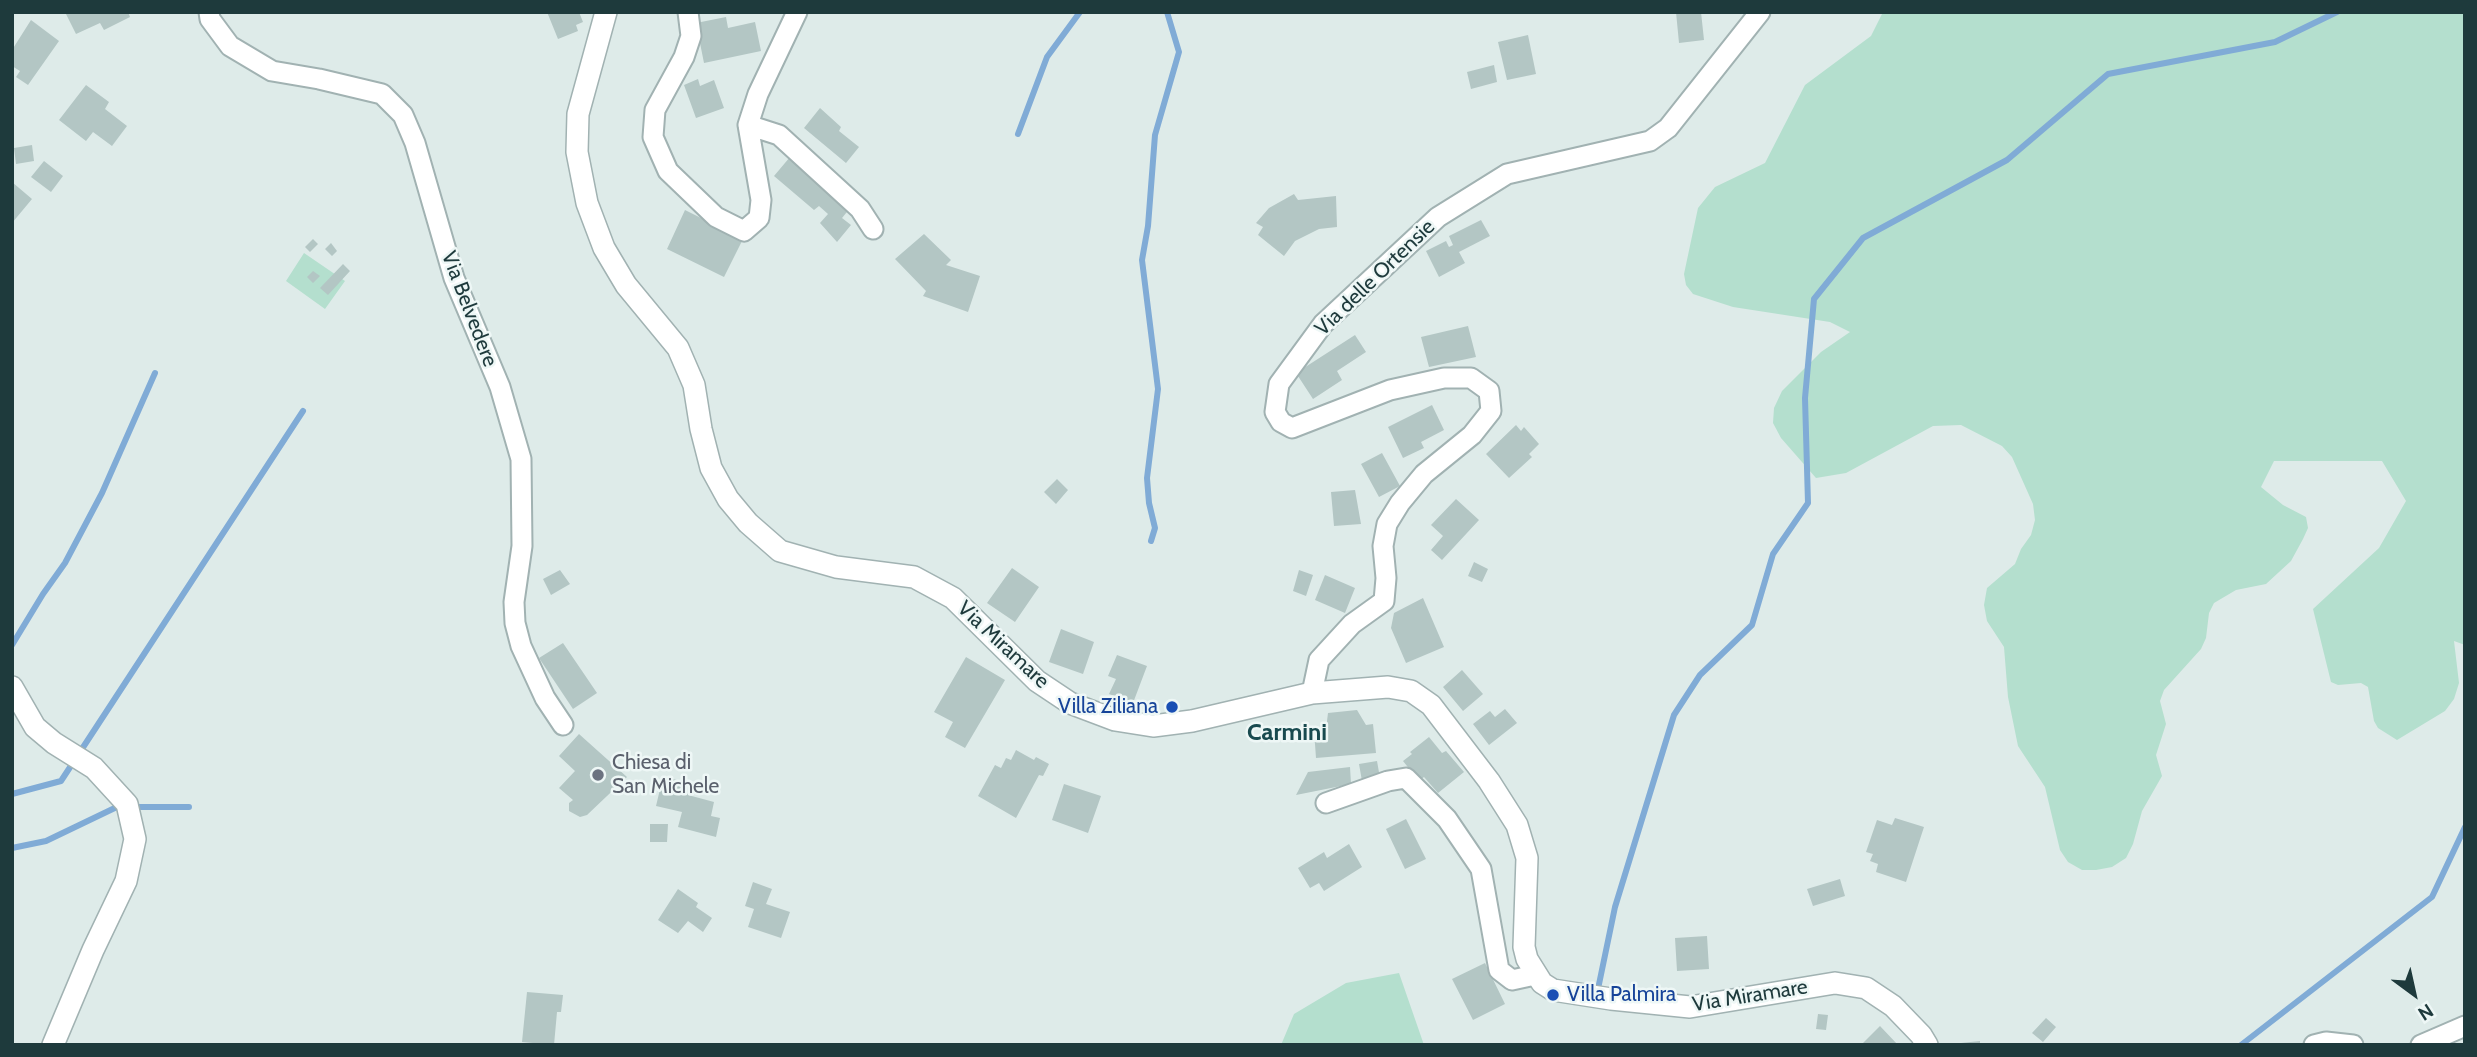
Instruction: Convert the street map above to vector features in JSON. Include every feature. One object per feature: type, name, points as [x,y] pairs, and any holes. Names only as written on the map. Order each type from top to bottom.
[{"type":"street","name":"Via Belvedere","points":[[209,12],[210,19],[230,46],[272,71],[382,94],[403,115],[415,143],[454,278],[500,387],[522,458],[522,546],[514,601],[515,623],[521,646],[545,698],[563,725]]},
{"type":"street","name":"Via Miramare","points":[[606,12],[578,114],[577,152],[587,203],[604,248],[626,285],[678,348],[694,385],[711,468],[728,499],[748,523],[779,551],[836,567],[914,577],[953,598],[1037,681],[1070,703],[1115,720],[1153,726],[1312,693],[1388,687],[1411,691],[1431,705],[1489,781],[1517,825],[1527,858],[1524,947],[1535,975],[1542,983],[1553,990],[1690,1007],[1835,983],[1866,988],[1893,1006],[1927,1045]]},
{"type":"street","points":[[688,12],[691,36],[684,57],[655,110],[653,137],[668,171],[716,217],[744,231],[759,218],[761,200],[748,125],[758,94],[797,12]]},
{"type":"street","name":"Via delle Ortensie","points":[[1312,693],[1319,660],[1352,624],[1384,600],[1386,578],[1382,547],[1387,524],[1400,503],[1424,474],[1472,435],[1492,411],[1489,391],[1471,378],[1444,378],[1390,390],[1292,428],[1281,422],[1275,412],[1279,384],[1323,324],[1438,217],[1507,174],[1650,141],[1668,128],[1760,12]]},
{"type":"street","points":[[748,125],[779,135],[860,209],[873,229]]},
{"type":"street","points":[[12,687],[35,727],[54,743],[94,768],[127,804],[135,839],[126,881],[53,1045]]},
{"type":"street","points":[[1326,803],[1388,781],[1406,778],[1447,819],[1481,869],[1499,970],[1512,980],[1535,975]]},
{"type":"street","points":[[2421,1045],[2465,1026]]},
{"type":"street","points":[[2314,1045],[2326,1042],[2353,1045]]},
{"type":"green space","points":[[1883,12],[2465,12],[2465,645],[2454,641],[2459,683],[2454,699],[2445,711],[2397,740],[2378,728],[2374,721],[2368,687],[2361,683],[2338,685],[2331,682],[2313,609],[2379,548],[2406,501],[2382,461],[2274,461],[2261,487],[2283,505],[2306,517],[2308,528],[2303,539],[2291,561],[2266,584],[2236,590],[2214,603],[2201,649],[2164,690],[2160,701],[2166,724],[2156,755],[2162,776],[2142,811],[2133,844],[2126,858],[2112,867],[2096,870],[2082,870],[2068,862],[2060,850],[2045,787],[2018,746],[2008,697],[2004,647],[1987,621],[1984,605],[1987,588],[2015,564],[2031,535],[2035,520],[2033,504],[2012,457],[2002,446],[1961,425],[1933,426],[1846,473],[1816,478],[1781,438],[1773,423],[1774,408],[1782,391],[1821,352],[1850,332],[1830,322],[1733,307],[1693,294],[1686,285],[1684,274],[1698,208],[1715,187],[1765,163],[1805,85],[1871,36]]},
{"type":"green space","points":[[304,253],[345,281],[325,309],[286,281]]},
{"type":"green space","points":[[1399,973],[1424,1045],[1281,1045],[1294,1014],[1346,983]]},
{"type":"building","points":[[65,12],[128,12],[130,17],[104,30],[100,23],[76,34]]},
{"type":"building","points":[[547,12],[579,12],[583,22],[576,25],[578,31],[558,39]]},
{"type":"building","points":[[1676,12],[1701,12],[1704,40],[1679,43]]},
{"type":"building","points":[[726,17],[728,28],[755,22],[761,51],[704,63],[696,23]]},
{"type":"building","points":[[31,20],[59,41],[28,85],[16,77],[20,71],[12,66],[12,50]]},
{"type":"building","points":[[1528,35],[1536,74],[1507,80],[1498,42]]},
{"type":"building","points":[[1494,65],[1497,82],[1471,89],[1467,72]]},
{"type":"building","points":[[698,79],[700,86],[714,80],[724,108],[696,118],[684,85]]},
{"type":"building","points":[[86,85],[109,102],[105,109],[127,126],[112,146],[93,132],[86,141],[59,120]]},
{"type":"building","points":[[820,108],[841,127],[839,131],[859,147],[846,163],[804,128]]},
{"type":"building","points":[[32,145],[34,161],[16,164],[14,148]]},
{"type":"building","points":[[790,157],[851,207],[842,218],[851,225],[837,242],[820,223],[828,214],[819,206],[814,210],[774,176]]},
{"type":"building","points":[[44,161],[63,176],[51,192],[31,177]]},
{"type":"building","points":[[12,182],[32,199],[12,223]]},
{"type":"building","points":[[1294,194],[1298,200],[1336,196],[1337,227],[1319,229],[1295,241],[1284,256],[1258,235],[1263,227],[1256,223],[1269,208]]},
{"type":"building","points":[[685,210],[743,239],[724,277],[667,249]]},
{"type":"building","points":[[1481,220],[1490,236],[1459,252],[1465,263],[1439,277],[1426,251],[1446,241],[1449,247],[1453,245],[1449,236]]},
{"type":"building","points":[[924,234],[951,260],[946,265],[980,276],[968,312],[923,296],[926,291],[895,259]]},
{"type":"building","points":[[313,239],[318,244],[310,252],[305,247]]},
{"type":"building","points":[[331,243],[337,251],[332,256],[325,249]]},
{"type":"building","points":[[343,264],[350,271],[328,295],[320,288]]},
{"type":"building","points":[[313,271],[320,276],[313,283],[307,277]]},
{"type":"building","points":[[1468,326],[1476,357],[1429,367],[1421,337]]},
{"type":"building","points":[[1355,335],[1366,352],[1337,371],[1342,380],[1313,399],[1296,373]]},
{"type":"building","points":[[1432,405],[1444,430],[1421,442],[1424,448],[1403,458],[1388,427]]},
{"type":"building","points":[[1516,425],[1521,431],[1524,427],[1539,444],[1529,454],[1532,457],[1509,478],[1486,454]]},
{"type":"building","points":[[1382,453],[1400,486],[1379,497],[1361,464]]},
{"type":"building","points":[[1057,479],[1068,490],[1056,504],[1044,492]]},
{"type":"building","points":[[1355,490],[1361,524],[1334,526],[1331,492]]},
{"type":"building","points":[[1456,499],[1479,520],[1442,560],[1431,550],[1443,536],[1431,525]]},
{"type":"building","points":[[1474,562],[1488,569],[1482,582],[1468,576]]},
{"type":"building","points":[[1012,568],[1039,587],[1015,622],[987,603]]},
{"type":"building","points":[[560,570],[570,584],[551,595],[543,579]]},
{"type":"building","points":[[1299,570],[1313,575],[1306,596],[1293,591]]},
{"type":"building","points":[[1325,575],[1355,588],[1345,613],[1315,600]]},
{"type":"building","points":[[1423,598],[1444,647],[1406,663],[1391,628],[1394,613]]},
{"type":"building","points":[[1061,629],[1094,642],[1083,674],[1049,662]]},
{"type":"building","points":[[563,643],[597,693],[573,709],[539,658]]},
{"type":"building","points":[[1117,655],[1147,666],[1133,703],[1109,694],[1116,679],[1108,676]]},
{"type":"building","points":[[966,657],[1005,680],[965,748],[945,737],[953,722],[934,712]]},
{"type":"building","points":[[1462,670],[1483,694],[1463,711],[1443,687]]},
{"type":"building","points":[[1505,709],[1517,723],[1489,745],[1473,724],[1490,711],[1495,717]]},
{"type":"building","points":[[1357,710],[1366,725],[1373,724],[1376,753],[1316,758],[1314,730],[1326,729],[1328,713]]},
{"type":"building","name":"Chiesa di San Michele","points":[[579,734],[627,777],[587,815],[580,817],[569,811],[569,803],[573,800],[559,788],[575,771],[559,756]]},
{"type":"building","points":[[1429,737],[1442,753],[1446,751],[1464,772],[1438,793],[1424,777],[1419,781],[1403,761]]},
{"type":"building","points":[[1016,750],[1034,760],[1036,757],[1049,764],[1043,776],[1039,775],[1016,818],[978,796],[995,765],[1001,768],[1006,758],[1011,760]]},
{"type":"building","points":[[1377,761],[1380,778],[1362,781],[1359,764]]},
{"type":"building","points":[[1350,767],[1351,784],[1296,795],[1308,772]]},
{"type":"building","points":[[663,777],[691,783],[688,795],[714,802],[711,816],[720,818],[716,837],[678,827],[682,812],[656,806]]},
{"type":"building","points":[[1064,784],[1101,796],[1088,833],[1052,820]]},
{"type":"building","points":[[1895,818],[1924,827],[1906,882],[1876,872],[1878,864],[1870,861],[1873,854],[1866,852],[1877,820],[1892,825]]},
{"type":"building","points":[[1406,819],[1426,859],[1405,869],[1386,829]]},
{"type":"building","points":[[650,824],[668,824],[667,842],[650,842]]},
{"type":"building","points":[[1349,844],[1362,867],[1324,891],[1319,883],[1310,888],[1298,868],[1324,852],[1327,858]]},
{"type":"building","points":[[1840,879],[1845,896],[1813,906],[1807,889]]},
{"type":"building","points":[[753,882],[772,889],[766,904],[790,912],[781,938],[748,927],[754,909],[745,906]]},
{"type":"building","points":[[678,889],[698,903],[696,907],[712,918],[703,932],[688,921],[678,933],[658,920]]},
{"type":"building","points":[[1707,936],[1709,969],[1677,971],[1675,938]]},
{"type":"building","points":[[1485,963],[1505,1004],[1473,1020],[1452,979]]},
{"type":"building","points":[[527,992],[563,995],[561,1012],[557,1012],[554,1045],[522,1042]]},
{"type":"building","points":[[1818,1014],[1828,1015],[1826,1030],[1816,1029]]},
{"type":"building","points":[[2046,1018],[2056,1027],[2043,1042],[2032,1033]]},
{"type":"building","points":[[1880,1026],[1898,1045],[1861,1045]]},
{"type":"building","points":[[1980,1041],[1980,1045],[1961,1045],[1961,1043]]},
{"type":"waterway","points":[[1018,134],[1047,57],[1080,12]]},
{"type":"waterway","points":[[1151,541],[1155,528],[1147,478],[1158,389],[1142,260],[1148,226],[1155,135],[1179,52],[1167,12]]},
{"type":"waterway","points":[[1598,989],[1615,907],[1674,715],[1700,675],[1752,625],[1773,554],[1808,503],[1805,398],[1814,299],[1863,238],[2007,160],[2108,74],[2275,42],[2337,12]]},
{"type":"waterway","points":[[12,645],[65,563],[102,493],[155,373]]},
{"type":"waterway","points":[[12,794],[61,781],[303,411]]},
{"type":"waterway","points":[[12,848],[46,841],[121,805]]},
{"type":"waterway","points":[[132,807],[189,807]]},
{"type":"waterway","points":[[2241,1045],[2432,897],[2465,827]]},
{"type":"place","name":"Villa Ziliana","points":[[1172,707]]},
{"type":"place","name":"Chiesa di San Michele","points":[[598,775]]},
{"type":"place","name":"Villa Palmira","points":[[1553,995]]},
{"type":"district","name":"Carmini","points":[[1287,733]]}]
